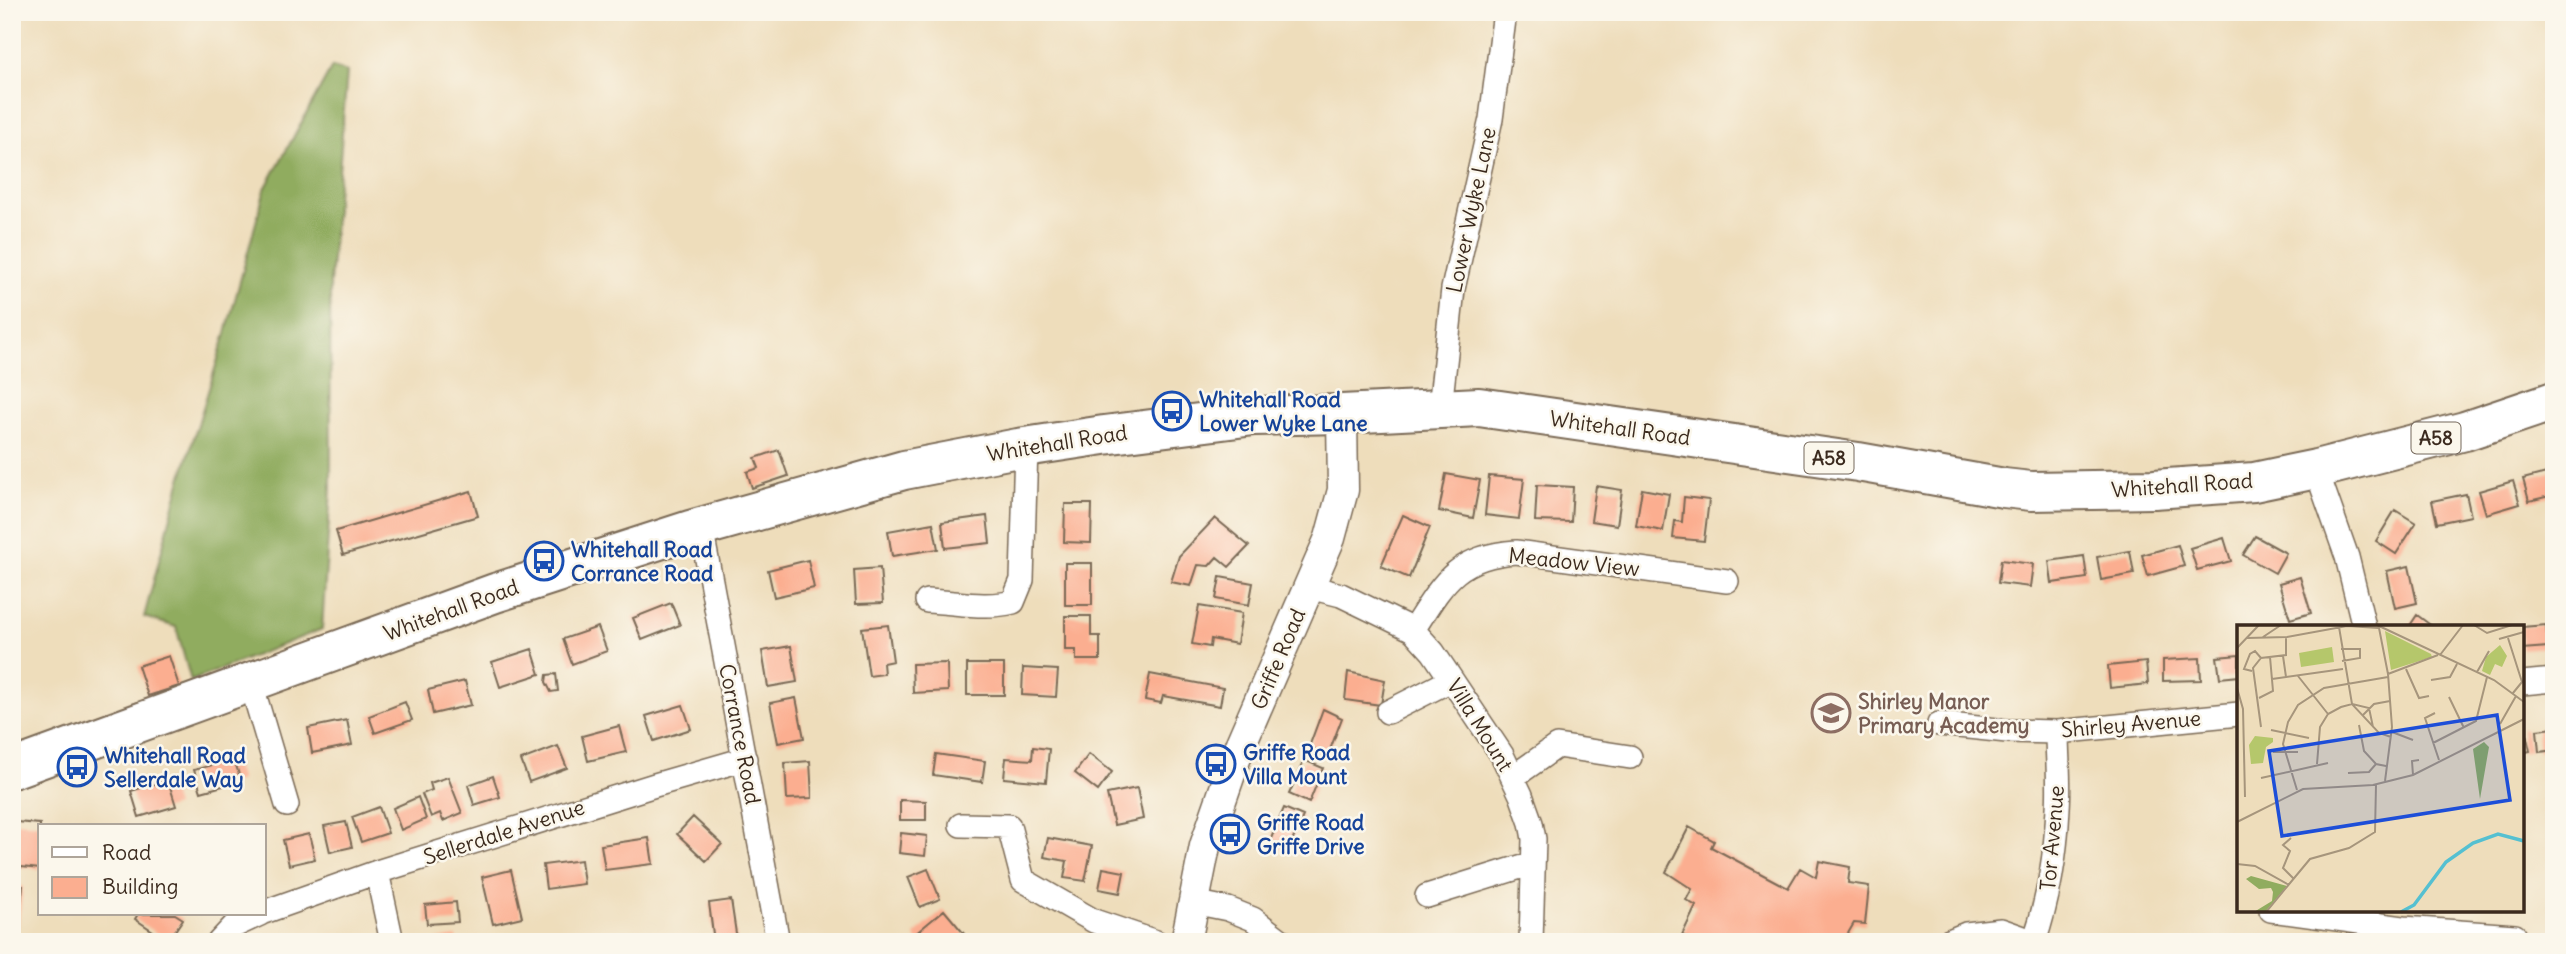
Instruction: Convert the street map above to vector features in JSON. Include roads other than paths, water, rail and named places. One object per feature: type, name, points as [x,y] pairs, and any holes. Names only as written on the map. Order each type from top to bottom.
[{"type":"highway","name":"Whitehall Road","points":[[12,769],[495,593],[701,527],[904,470],[1026,447],[1254,416],[1479,407],[1858,462],[2031,491],[2179,488],[2254,482],[2316,469],[2465,431],[2554,401]]},
{"type":"street","name":"Lower Wyke Lane","points":[[1440,408],[1453,289],[1491,119],[1505,12]]},
{"type":"street","name":"Griffe Road","points":[[1186,942],[1205,846],[1239,748],[1331,538],[1343,490],[1342,414]]},
{"type":"street","points":[[928,601],[964,602],[994,607],[1013,602],[1022,580],[1026,447]]},
{"type":"street","points":[[2316,469],[2347,557],[2364,625]]},
{"type":"street","name":"Corrance Road","points":[[701,527],[778,942]]},
{"type":"street","name":"Meadow View","points":[[1413,630],[1437,593],[1458,570],[1469,562],[1497,554],[1516,552],[1727,581]]},
{"type":"street","name":"Villa Mount","points":[[1309,587],[1340,595],[1413,630],[1433,652],[1502,755],[1531,823],[1531,942]]},
{"type":"street","points":[[1388,712],[1451,680]]},
{"type":"street","points":[[2524,683],[2554,680]]},
{"type":"street","points":[[251,683],[287,805]]},
{"type":"street","name":"Shirley Avenue","points":[[1938,724],[2007,731],[2057,732],[2237,714]]},
{"type":"street","name":"Tor Avenue","points":[[2034,942],[2053,869],[2059,806],[2057,732]]},
{"type":"street","points":[[1513,777],[1557,746],[1630,757]]},
{"type":"street","name":"Sellerdale Avenue","points":[[266,912],[377,872],[745,759]]},
{"type":"street","points":[[961,825],[1009,825],[1023,880],[1094,921],[1156,942]]},
{"type":"street","points":[[1427,896],[1533,863]]},
{"type":"street","points":[[377,872],[392,942]]},
{"type":"street","points":[[1193,902],[1228,909],[1253,919],[1283,942]]},
{"type":"street","points":[[2286,912],[2402,927],[2515,936]]},
{"type":"street","name":"Sellerdale Avenue","points":[[219,942],[234,926],[256,916]]},
{"type":"street","points":[[1947,942],[1966,934],[2001,930],[2034,942]]},
{"type":"place","name":"Whitehall Road Lower Wyke Lane","points":[[1172,411]]},
{"type":"place","name":"Whitehall Road Corrance Road","points":[[544,561]]},
{"type":"place","name":"Shirley Manor Primary Academy","points":[[1831,713]]},
{"type":"place","name":"Griffe Road Villa Mount","points":[[1216,764]]},
{"type":"place","name":"Whitehall Road Sellerdale Way","points":[[77,767]]},
{"type":"place","name":"Griffe Road Griffe Drive","points":[[1230,834]]}]
